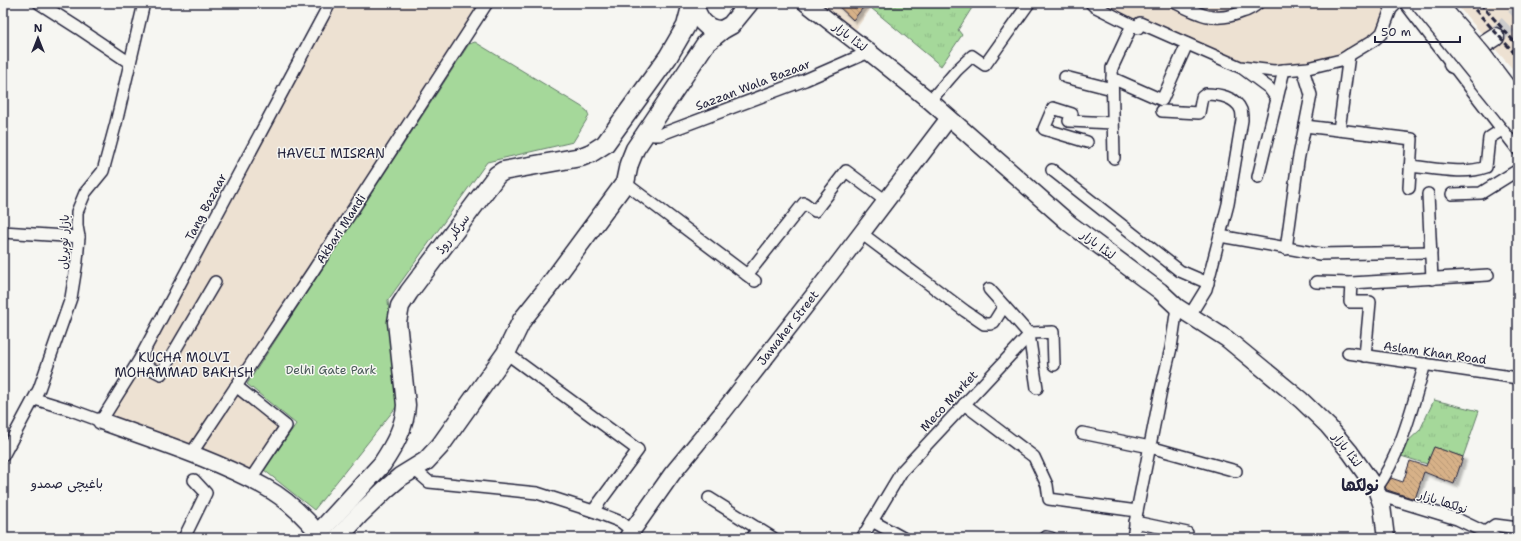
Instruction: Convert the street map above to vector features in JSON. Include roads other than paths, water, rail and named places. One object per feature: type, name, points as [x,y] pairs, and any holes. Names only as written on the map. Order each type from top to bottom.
[{"type":"main road","name":"سرکلر روڈ","points":[[693,3],[698,16],[704,24],[712,29],[722,30]]},
{"type":"main road","name":"سرکلر روڈ","points":[[316,536],[382,464],[403,425],[406,415],[403,370],[397,322],[400,306],[409,292],[497,175],[503,171],[581,157],[591,153],[605,144],[668,57],[686,26],[693,3]]},
{"type":"main road","points":[[338,538],[370,505],[407,473],[431,457],[440,446],[506,353],[522,320],[625,183],[634,149],[706,43],[722,30],[731,25],[749,3]]},
{"type":"main road","points":[[1420,3],[1510,127]]},
{"type":"main road","points":[[1437,3],[1481,54],[1518,103]]},
{"type":"main road","points":[[1453,64],[1488,42]]},
{"type":"main road","points":[[605,144],[618,153],[629,164]]},
{"type":"main road","points":[[382,464],[390,471],[407,473]]},
{"type":"street","points":[[39,3],[130,63]]},
{"type":"street","name":"بازار نوہریاں","points":[[3,456],[35,400],[71,298],[76,274],[79,237],[77,212],[81,200],[103,171],[116,123],[144,3]]},
{"type":"street","name":"Tang Bazaar","points":[[101,421],[138,362],[225,202],[330,3]]},
{"type":"street","name":"Akbari Mandi","points":[[191,454],[314,271],[487,3]]},
{"type":"street","name":"لنڈا بازار","points":[[806,3],[930,101],[1070,224],[1160,291],[1184,311],[1227,339],[1301,400],[1333,431],[1350,452],[1377,492]]},
{"type":"street","points":[[930,101],[957,70],[972,56],[985,65],[1029,3]]},
{"type":"street","points":[[1091,3],[1094,6],[1138,28],[1140,23],[1242,68],[1269,88],[1277,99]]},
{"type":"street","points":[[1176,3],[1206,15],[1222,18],[1236,15],[1253,8],[1258,3]]},
{"type":"street","points":[[1242,68],[1274,71],[1303,69],[1341,60],[1374,40],[1382,33],[1391,9],[1397,3]]},
{"type":"street","points":[[1405,3],[1453,64],[1510,127],[1518,150]]},
{"type":"street","points":[[1443,3],[1488,42],[1518,92]]},
{"type":"street","points":[[1114,158],[1112,68],[1132,25]]},
{"type":"street","points":[[1065,77],[1112,83],[1162,100],[1187,44]]},
{"type":"street","name":"Sazzan Wala Bazaar","points":[[646,131],[654,135],[659,135],[805,80],[869,52]]},
{"type":"street","points":[[1339,130],[1350,55]]},
{"type":"street","points":[[1286,249],[1298,161],[1311,95],[1303,69]]},
{"type":"street","points":[[1258,177],[1284,70]]},
{"type":"street","points":[[1133,538],[1137,511],[1171,348],[1184,311],[1199,302],[1208,283],[1228,204],[1242,120],[1241,110],[1236,102],[1213,94],[1206,94],[1202,97],[1199,113],[1162,111]]},
{"type":"street","points":[[1087,142],[1044,129],[1053,108],[1072,114],[1069,121],[1113,123]]},
{"type":"street","name":"Jawaher Street","points":[[629,534],[672,474],[728,406],[949,118]]},
{"type":"street","points":[[1305,126],[1412,138],[1409,188]]},
{"type":"street","points":[[1410,166],[1447,170],[1477,170],[1486,167],[1489,138],[1510,127]]},
{"type":"street","points":[[1052,170],[1180,271],[1208,283]]},
{"type":"street","points":[[1452,194],[1481,193],[1518,170]]},
{"type":"street","points":[[625,183],[751,278],[804,203],[815,211],[846,171],[886,200]]},
{"type":"street","points":[[1428,194],[1432,279]]},
{"type":"street","points":[[3,232],[79,237]]},
{"type":"street","points":[[861,233],[984,324],[994,322],[1004,306]]},
{"type":"street","points":[[1220,236],[1320,254],[1431,252]]},
{"type":"street","points":[[1316,282],[1351,283],[1488,275]]},
{"type":"street","points":[[138,362],[162,374],[215,282]]},
{"type":"street","points":[[1351,283],[1350,302],[1370,302],[1365,356]]},
{"type":"street","points":[[989,289],[1029,334],[1037,388]]},
{"type":"street","points":[[1029,334],[1053,332],[1054,365]]},
{"type":"street","name":"Meco Market","points":[[862,538],[902,471],[1029,334]]},
{"type":"street","points":[[506,353],[638,450],[592,510]]},
{"type":"street","name":"Aslam Khan Road","points":[[1348,353],[1518,378]]},
{"type":"street","points":[[1386,538],[1385,521],[1377,492],[1400,443],[1425,364]]},
{"type":"street","points":[[236,386],[286,426],[250,480]]},
{"type":"street","points":[[35,400],[71,410],[191,454],[250,480],[266,488],[304,516],[316,536]]},
{"type":"street","points":[[964,404],[1034,457],[1047,485],[1048,499],[1137,511]]},
{"type":"street","points":[[1082,433],[1150,447],[1236,471]]},
{"type":"street","points":[[407,473],[429,482],[537,493],[592,510],[622,522],[629,534]]},
{"type":"street","points":[[184,538],[206,493],[194,480]]},
{"type":"street","name":"نولکھا بازار","points":[[1377,492],[1457,519],[1497,538]]},
{"type":"street","points":[[710,498],[755,533],[773,538]]},
{"type":"street","points":[[872,521],[903,538]]},
{"type":"street","points":[[1135,522],[1186,532],[1185,538]]},
{"type":"street","points":[[1485,532],[1495,525],[1518,528]]},
{"type":"tunnel","points":[[1495,37],[1518,15]]},
{"type":"railway","points":[[1469,3],[1518,57]]},
{"type":"railway","points":[[1480,3],[1518,46]]},
{"type":"district","name":"HAVELI MISRAN","points":[[331,153]]},
{"type":"district","name":"KUCHA MOLVI MOHAMMAD BAKHSH","points":[[184,364]]},
{"type":"district","name":"باغیچی صمدو","points":[[67,483]]},
{"type":"district","name":"نولکھا","points":[[1360,485]]},
{"type":"park label","name":"Delhi Gate Park","points":[[331,370]]}]
